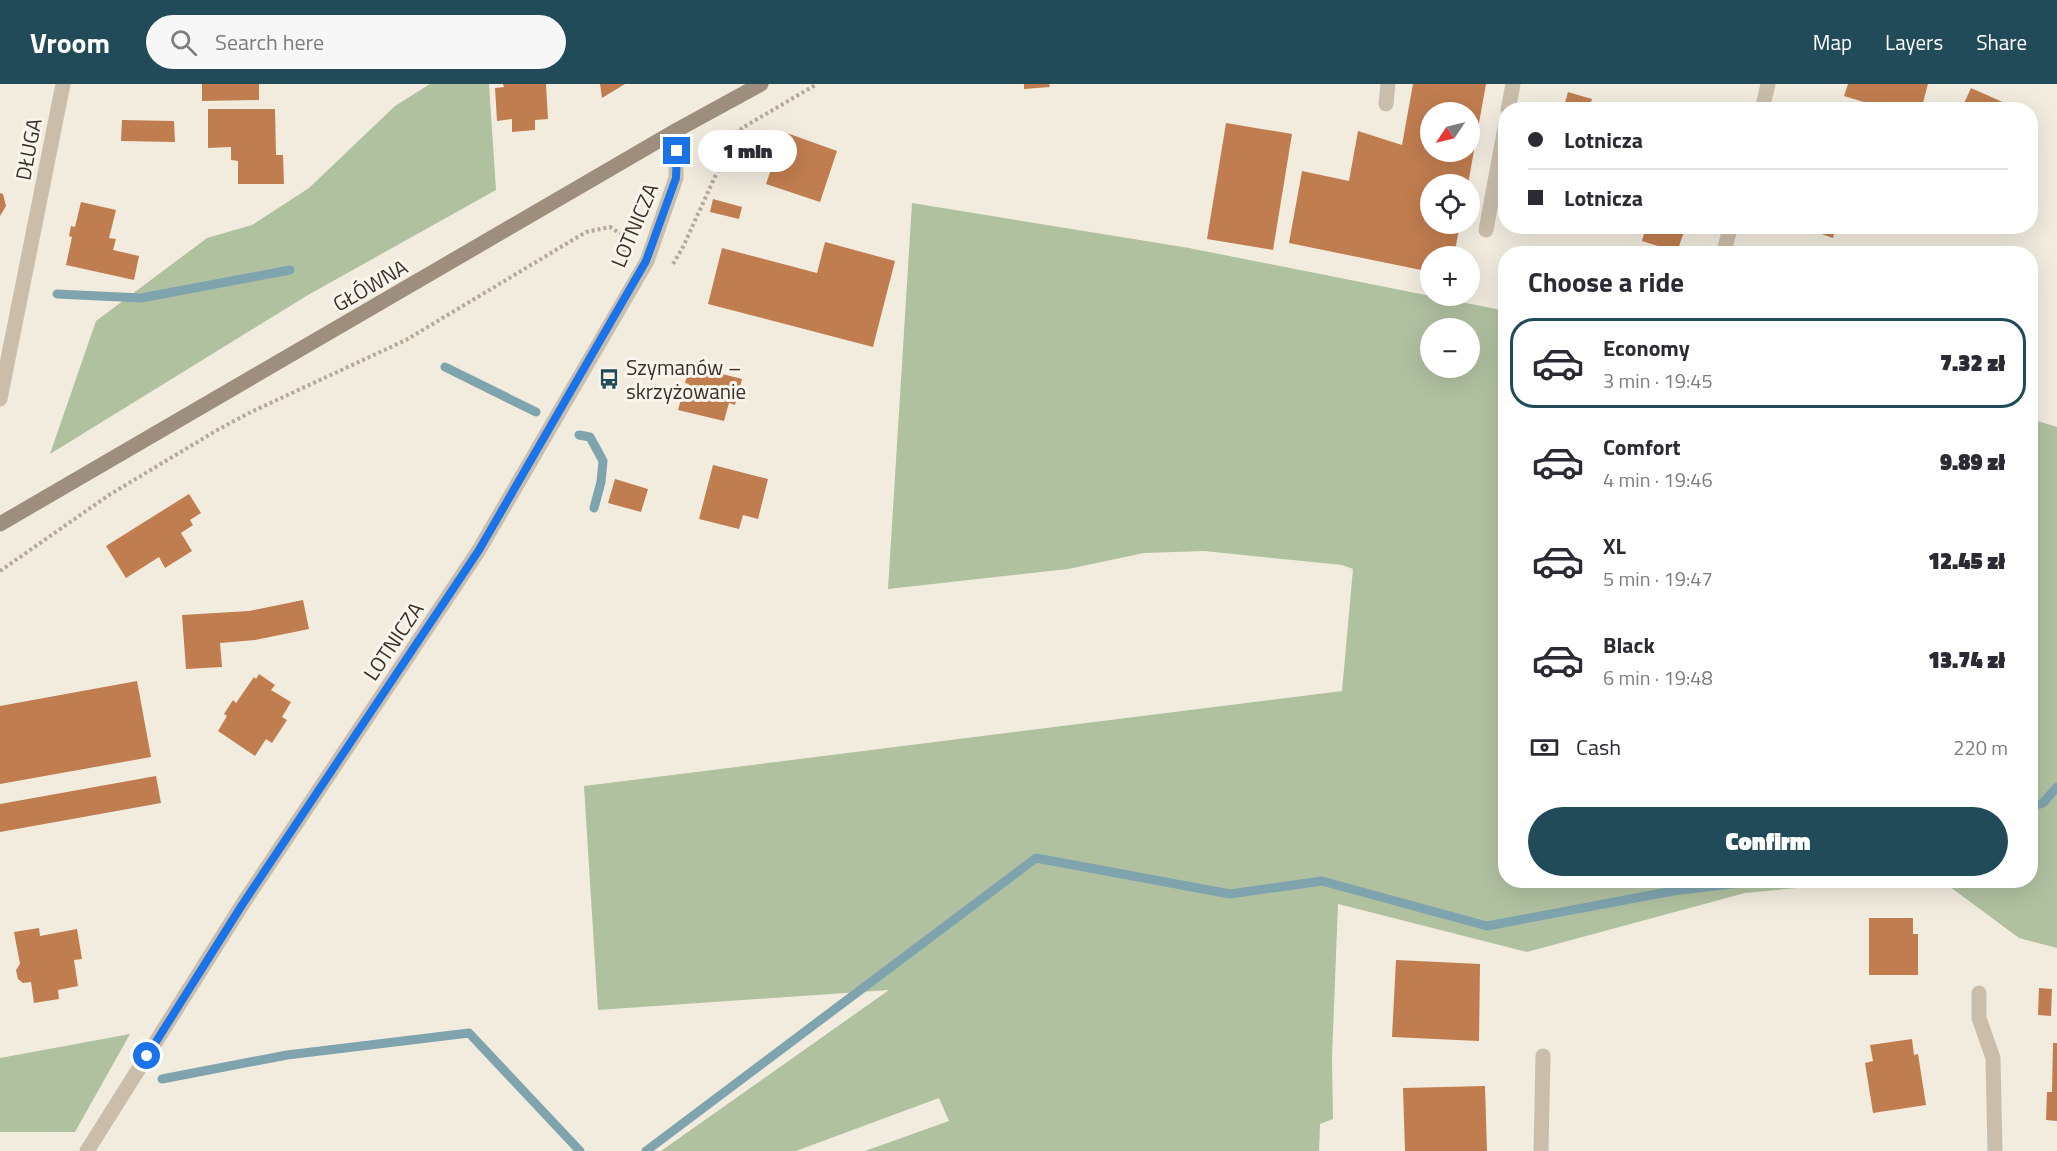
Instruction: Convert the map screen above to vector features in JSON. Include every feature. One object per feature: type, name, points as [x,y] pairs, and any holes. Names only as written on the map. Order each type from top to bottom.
[{"type":"main road","name":"GŁÓWNA","points":[[0,524],[677,130],[762,84]]},
{"type":"street","name":"DŁUGA","points":[[0,399],[63,84]]},
{"type":"street","points":[[1386,104],[1388,84]]},
{"type":"street","points":[[1510,102],[1513,84]]},
{"type":"street","points":[[1764,102],[1768,84]]},
{"type":"street","name":"LOTNICZA","points":[[87,1151],[242,905],[479,550],[646,261],[676,178],[677,130]]},
{"type":"street","points":[[1486,230],[1498,165]]},
{"type":"street","points":[[1979,993],[1979,1018],[1993,1058],[1995,1151]]},
{"type":"street","points":[[1541,1151],[1543,1056]]},
{"type":"path","points":[[669,271],[683,248],[728,148],[742,128],[817,84]]},
{"type":"path","points":[[0,571],[68,521],[227,425],[406,340],[586,232],[610,227],[621,234],[623,249]]},
{"type":"green space","points":[[430,84],[489,84],[496,190],[308,295],[50,454],[96,321],[207,238],[252,225],[309,188],[395,106]]},
{"type":"green space","points":[[912,203],[1189,248],[1420,294],[1420,306],[1480,306],[1498,309],[1498,888],[1797,888],[1745,893],[1527,952],[1338,904],[1332,1057],[1333,1119],[1320,1124],[1319,1151],[865,1151],[949,1121],[939,1098],[796,1151],[661,1151],[889,990],[598,1010],[584,786],[1342,691],[1353,569],[1342,565],[1204,551],[1144,553],[1068,569],[888,589]]},
{"type":"green space","points":[[2038,421],[2057,427],[2057,948],[2019,938],[1951,888],[2038,888]]},
{"type":"green space","points":[[130,1034],[75,1132],[0,1132],[0,1058]]},
{"type":"building","points":[[202,84],[259,84],[259,100],[202,101]]},
{"type":"building","points":[[503,84],[546,84],[548,119],[535,120],[535,130],[512,132],[512,119],[497,121],[495,88],[504,87]]},
{"type":"building","points":[[600,84],[625,84],[602,98]]},
{"type":"building","points":[[1024,84],[1049,84],[1050,87],[1024,89]]},
{"type":"building","points":[[1413,84],[1486,84],[1480,117],[1480,102],[1420,102],[1420,162],[1472,162],[1470,174],[1420,174],[1420,234],[1458,234],[1456,246],[1420,246],[1420,270],[1289,243],[1302,171],[1349,181],[1358,131],[1402,145]]},
{"type":"building","points":[[1848,84],[1928,84],[1923,102],[1864,102],[1844,96]]},
{"type":"building","points":[[1971,88],[2002,102],[1965,102]]},
{"type":"building","points":[[1568,92],[1592,99],[1591,102],[1565,102]]},
{"type":"building","points":[[208,109],[275,109],[276,155],[283,155],[284,184],[238,184],[238,161],[231,160],[231,147],[208,148]]},
{"type":"building","points":[[122,120],[174,121],[175,142],[121,141]]},
{"type":"building","points":[[1226,123],[1292,134],[1273,250],[1207,239]]},
{"type":"building","points":[[784,132],[837,151],[820,202],[766,184]]},
{"type":"building","points":[[0,193],[3,194],[6,206],[0,216]]},
{"type":"building","points":[[713,199],[742,207],[739,219],[710,212]]},
{"type":"building","points":[[81,202],[116,210],[109,238],[116,239],[113,250],[139,256],[134,280],[66,265],[72,237],[69,236],[71,226],[75,227]]},
{"type":"building","points":[[1644,234],[1683,234],[1679,246],[1658,246],[1642,241]]},
{"type":"building","points":[[1821,234],[1834,234],[1833,238]]},
{"type":"building","points":[[825,242],[895,261],[873,347],[708,304],[722,248],[817,273]]},
{"type":"building","points":[[690,366],[742,379],[735,405],[729,403],[724,421],[678,410],[682,396],[686,396],[689,384],[685,383]]},
{"type":"building","points":[[713,465],[768,479],[758,519],[743,515],[739,529],[699,519]]},
{"type":"building","points":[[615,479],[648,489],[641,512],[608,503]]},
{"type":"building","points":[[189,494],[201,513],[190,520],[193,525],[181,533],[192,551],[165,568],[159,557],[126,578],[106,546]]},
{"type":"building","points":[[303,600],[309,629],[255,640],[220,643],[222,667],[186,669],[182,615],[249,611]]},
{"type":"building","points":[[259,674],[275,685],[271,690],[291,702],[282,717],[287,720],[272,743],[266,739],[255,756],[218,731],[227,716],[224,714],[233,700],[236,703],[254,677],[256,679]]},
{"type":"building","points":[[137,681],[151,757],[0,784],[0,706]]},
{"type":"building","points":[[156,776],[161,803],[0,832],[0,804]]},
{"type":"building","points":[[1869,918],[1913,918],[1913,934],[1918,934],[1918,975],[1869,975]]},
{"type":"building","points":[[39,928],[40,936],[77,929],[82,959],[74,960],[78,986],[58,990],[59,999],[34,1003],[31,982],[23,983],[18,979],[16,970],[20,964],[14,932]]},
{"type":"building","points":[[1396,960],[1480,964],[1479,1041],[1392,1037]]},
{"type":"building","points":[[2039,988],[2052,989],[2051,1016],[2038,1015]]},
{"type":"building","points":[[1912,1039],[1914,1055],[1918,1054],[1926,1105],[1873,1113],[1865,1063],[1873,1061],[1870,1045]]},
{"type":"building","points":[[2053,1043],[2057,1043],[2057,1121],[2046,1120],[2047,1092],[2052,1092]]},
{"type":"building","points":[[1485,1086],[1487,1151],[1405,1151],[1403,1088]]},
{"type":"waterway","points":[[57,294],[141,298],[290,270]]},
{"type":"waterway","points":[[445,367],[536,412]]},
{"type":"waterway","points":[[579,435],[590,437],[603,461],[601,482],[594,508]]},
{"type":"waterway","points":[[2038,805],[2043,803],[2057,787]]},
{"type":"waterway","points":[[646,1151],[1036,858],[1230,894],[1322,881],[1487,926],[1698,888]]},
{"type":"waterway","points":[[162,1079],[287,1055],[469,1033],[580,1151]]},
{"type":"place","name":"Szymanów – skrzyżowanie","points":[[609,379]]},
{"type":"route","points":[[147,1056],[242,905],[479,550],[646,261],[676,178],[677,151]]}]
